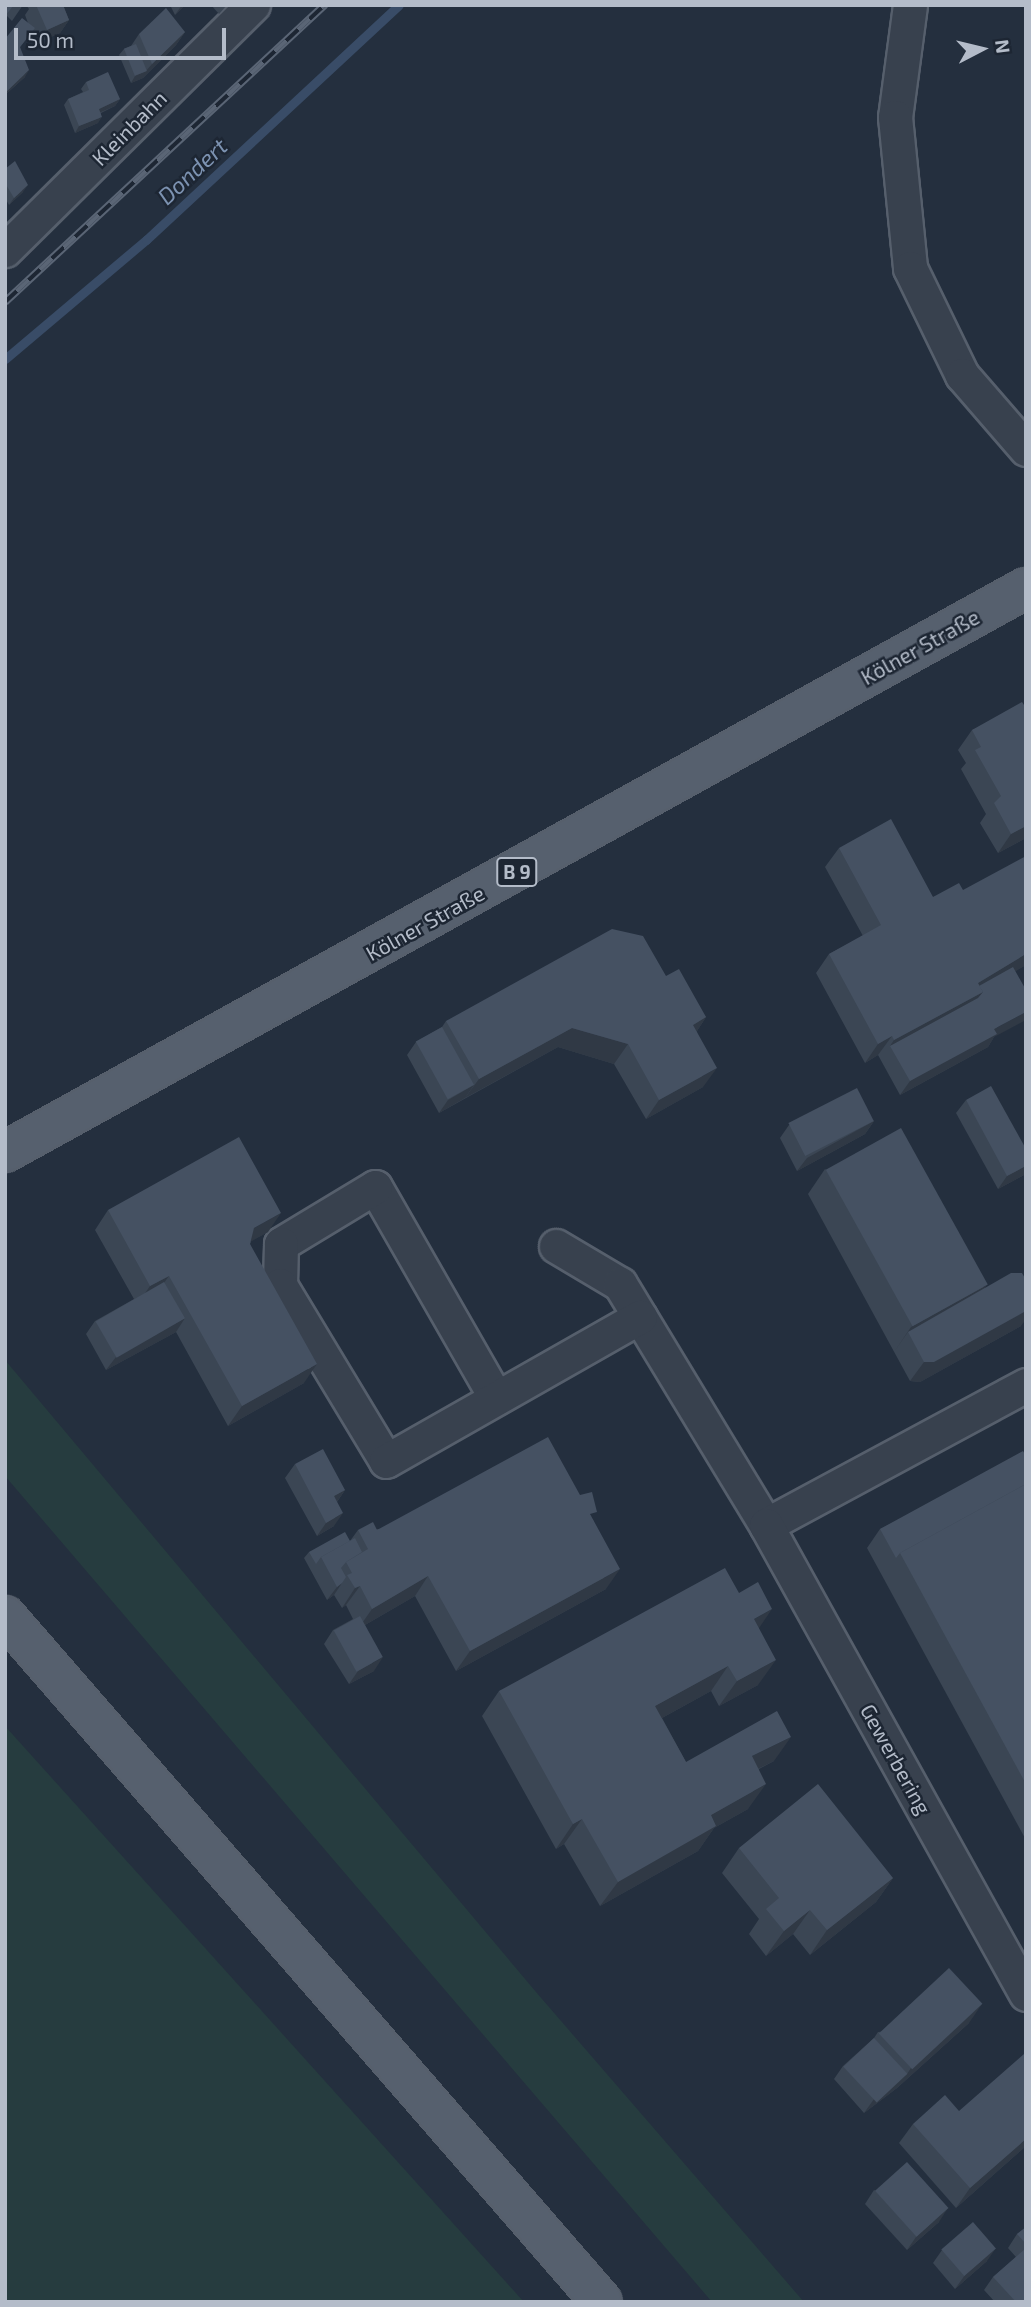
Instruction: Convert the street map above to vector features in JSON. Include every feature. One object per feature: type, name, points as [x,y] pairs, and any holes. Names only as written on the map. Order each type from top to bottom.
[{"type":"main road","name":"Kölner Straße","points":[[5,1152],[1026,588]]},
{"type":"main road","points":[[5,1616],[602,2302]]},
{"type":"street","name":"Kleinbahn","points":[[5,250],[253,5]]},
{"type":"street","points":[[910,5],[895,117],[910,268],[962,375],[1026,449]]},
{"type":"street","points":[[496,1398],[375,1188],[281,1244],[280,1285],[386,1461],[640,1317]]},
{"type":"street","name":"Gewerbering","points":[[556,1246],[620,1284],[766,1525],[1026,1994]]},
{"type":"street","points":[[766,1525],[1026,1385]]},
{"type":"green space","points":[[5,1360],[536,1992],[804,2302],[712,2302],[5,1476]]},
{"type":"green space","points":[[5,1726],[524,2302],[5,2302]]},
{"type":"building","points":[[5,5],[14,5],[5,16]]},
{"type":"building","points":[[36,5],[63,5],[69,20],[47,30]]},
{"type":"building","points":[[166,8],[185,32],[152,64],[139,34]]},
{"type":"building","points":[[22,18],[35,28],[20,47],[29,70],[5,93],[5,39]]},
{"type":"building","points":[[136,44],[147,71],[135,76],[124,49]]},
{"type":"building","points":[[108,72],[120,99],[99,109],[102,117],[79,126],[68,99],[89,90],[86,82]]},
{"type":"building","points":[[15,161],[28,185],[14,198],[5,183],[5,169]]},
{"type":"building","points":[[1022,702],[1026,708],[1026,826],[1011,834],[994,803],[1001,796],[975,750],[981,747],[972,730]]},
{"type":"building","points":[[891,819],[933,897],[959,883],[963,890],[1026,856],[1026,954],[978,983],[983,992],[894,1040],[892,1036],[878,1044],[829,954],[881,925],[839,848]]},
{"type":"building","points":[[612,929],[643,936],[666,976],[679,969],[706,1017],[693,1025],[717,1068],[659,1100],[628,1044],[572,1028],[479,1079],[446,1021]]},
{"type":"building","points":[[1013,967],[1026,990],[1026,1012],[994,1029],[997,1034],[910,1081],[890,1046],[978,998],[983,992],[979,986]]},
{"type":"building","points":[[442,1027],[474,1085],[448,1099],[416,1042]]},
{"type":"building","points":[[991,1086],[1026,1149],[1026,1166],[1007,1176],[966,1100]]},
{"type":"building","points":[[857,1088],[874,1121],[805,1156],[788,1123]]},
{"type":"building","points":[[901,1128],[988,1285],[913,1326],[826,1170]]},
{"type":"building","points":[[239,1137],[281,1213],[254,1228],[250,1244],[317,1364],[242,1406],[169,1276],[150,1286],[108,1210]]},
{"type":"building","points":[[1011,1273],[1022,1273],[1026,1280],[1026,1311],[934,1362],[924,1362],[908,1332]]},
{"type":"building","points":[[164,1282],[185,1318],[117,1358],[96,1322]]},
{"type":"building","points":[[548,1437],[580,1495],[592,1492],[597,1512],[590,1514],[620,1569],[470,1651],[428,1576],[372,1609],[360,1586],[355,1588],[347,1575],[352,1573],[346,1562],[368,1549],[358,1530],[373,1522],[377,1530]]},
{"type":"building","points":[[323,1449],[345,1490],[334,1496],[343,1513],[326,1523],[295,1464]]},
{"type":"building","points":[[1023,1451],[1026,1456],[1026,1484],[900,1553],[896,1558],[880,1529]]},
{"type":"building","points":[[1026,1484],[1026,1784],[900,1553]]},
{"type":"building","points":[[345,1532],[350,1541],[321,1557],[316,1564],[309,1552]]},
{"type":"building","points":[[355,1538],[362,1552],[341,1568],[346,1577],[337,1587],[321,1557]]},
{"type":"building","points":[[725,1568],[739,1593],[758,1582],[772,1609],[754,1619],[776,1660],[737,1681],[728,1666],[655,1706],[686,1762],[777,1711],[791,1737],[752,1756],[766,1784],[711,1815],[716,1826],[618,1882],[582,1819],[573,1824],[499,1691]]},
{"type":"building","points":[[360,1616],[383,1657],[357,1672],[334,1631]]},
{"type":"building","points":[[818,1784],[893,1878],[827,1930],[810,1910],[784,1931],[766,1909],[779,1898],[739,1848]]},
{"type":"building","points":[[949,1968],[982,2004],[912,2069],[879,2033]]},
{"type":"building","points":[[874,2038],[907,2074],[877,2102],[843,2067]]},
{"type":"building","points":[[1024,2054],[1026,2139],[970,2188],[913,2124],[945,2095],[959,2111]]},
{"type":"building","points":[[907,2162],[948,2208],[917,2237],[875,2191]]},
{"type":"building","points":[[973,2222],[996,2248],[964,2276],[941,2250]]},
{"type":"building","points":[[1026,2227],[1026,2244],[1017,2234]]},
{"type":"building","points":[[1026,2248],[1026,2302],[1016,2302],[993,2277]]},
{"type":"waterway","name":"Dondert","points":[[5,359],[146,240],[399,5]]},
{"type":"railway","points":[[5,302],[325,5]]}]
